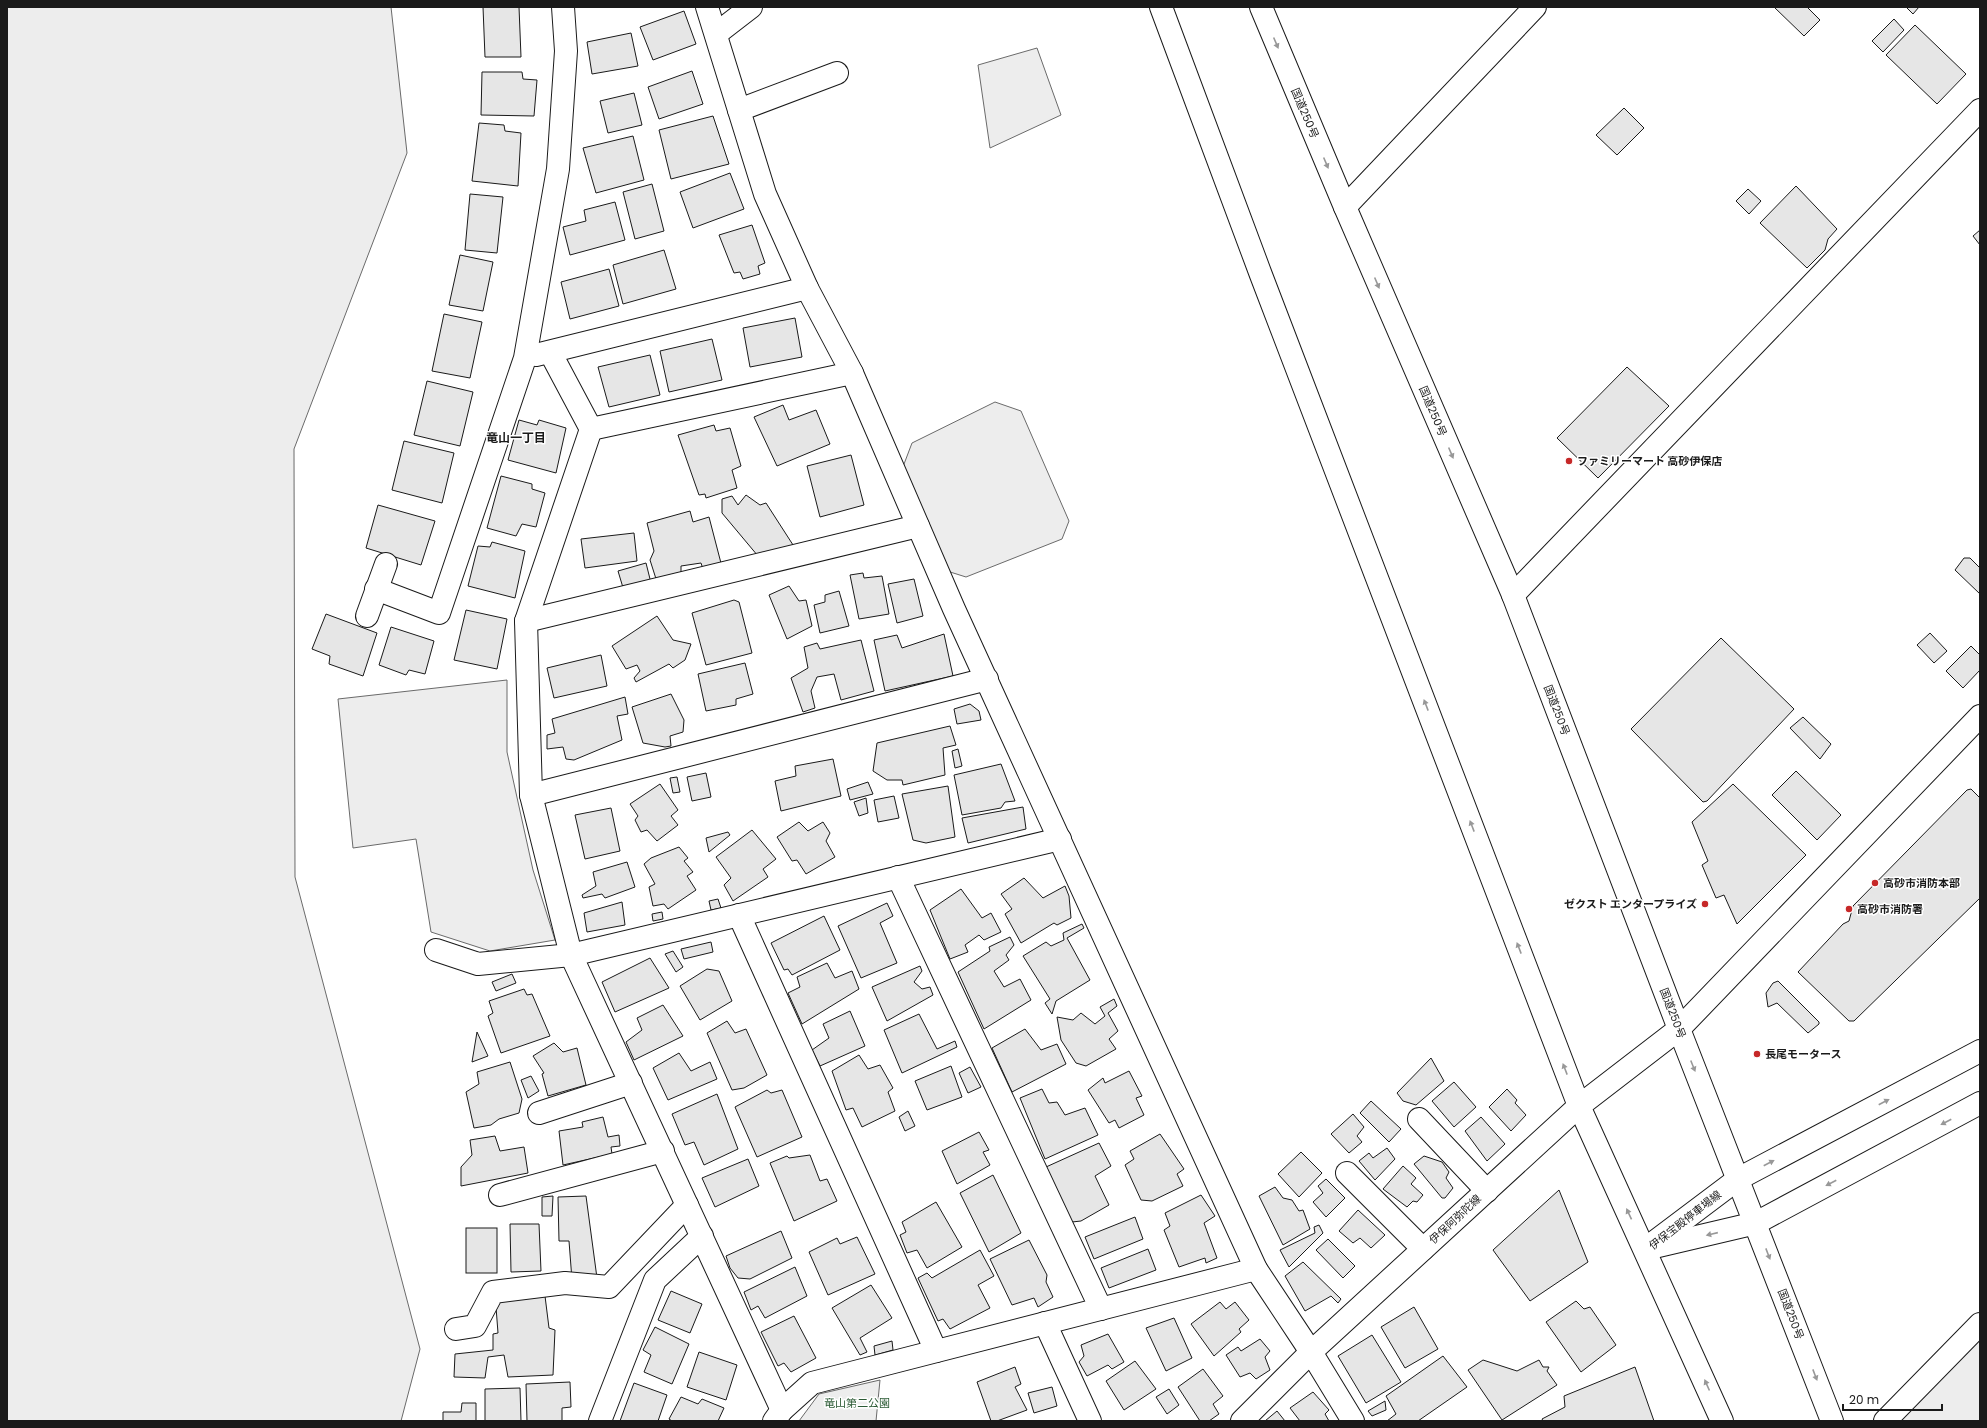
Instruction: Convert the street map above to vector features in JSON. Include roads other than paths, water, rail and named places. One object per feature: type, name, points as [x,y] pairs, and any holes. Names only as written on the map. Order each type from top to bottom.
[{"type":"main road","points":[[376,590],[439,612],[525,358],[558,169],[566,51],[563,7]]},
{"type":"main road","points":[[707,7],[765,194],[807,288],[852,373],[987,680],[1256,1269],[1312,1352],[1353,1421]]},
{"type":"main road","points":[[716,34],[750,7]]},
{"type":"main road","points":[[1161,7],[1264,282],[1579,1106],[1722,1421]]},
{"type":"main road","name":"国道250号","points":[[1261,7],[1344,207],[1513,594],[1679,1030],[1832,1421]]},
{"type":"main road","points":[[1344,207],[1535,7]]},
{"type":"main road","points":[[739,110],[837,73]]},
{"type":"main road","points":[[1513,594],[1980,110]]},
{"type":"main road","points":[[525,358],[807,288]]},
{"type":"main road","points":[[550,352],[591,429],[526,621],[531,795],[571,955],[702,1236],[778,1415],[812,1383],[1256,1269]]},
{"type":"main road","points":[[591,429],[852,373]]},
{"type":"main road","points":[[526,621],[918,526]]},
{"type":"main road","points":[[367,616],[386,564]]},
{"type":"main road","points":[[531,795],[987,680]]},
{"type":"main road","name":"伊保阿弥陀線","points":[[1242,1421],[1312,1352],[1579,1106],[1679,1030],[1978,723]]},
{"type":"main road","points":[[436,950],[478,964],[571,955],[1060,839]]},
{"type":"main road","points":[[898,877],[1101,1309]]},
{"type":"main road","points":[[739,915],[936,1351]]},
{"type":"main road","name":"伊保宝殿停車場線","points":[[1645,1249],[1738,1179],[1980,1050]]},
{"type":"main road","points":[[539,1113],[631,1083]]},
{"type":"main road","name":"伊保宝殿停車場線","points":[[1645,1249],[1756,1224],[1980,1103]]},
{"type":"main road","points":[[1419,1119],[1487,1191]]},
{"type":"main road","points":[[500,1195],[663,1151]]},
{"type":"main road","points":[[1347,1173],[1423,1249]]},
{"type":"main road","points":[[456,1329],[475,1326],[493,1292],[565,1283],[609,1287],[687,1205]]},
{"type":"main road","points":[[600,1421],[656,1280],[702,1236]]},
{"type":"main road","points":[[1045,1323],[1090,1421]]},
{"type":"main road","points":[[1886,1421],[1980,1324]]},
{"type":"place","name":"ファミリーマート 高砂伊保店","points":[[1569,461]]},
{"type":"place","name":"高砂市消防本部","points":[[1875,883]]},
{"type":"place","name":"ゼクスト エンタープライズ","points":[[1705,904]]},
{"type":"place","name":"高砂市消防署","points":[[1849,909]]},
{"type":"place","name":"長尾モータース","points":[[1757,1054]]},
{"type":"district","name":"竜山一丁目","points":[[516,437]]},
{"type":"park label","name":"竜山第二公園","points":[[857,1403]]}]
